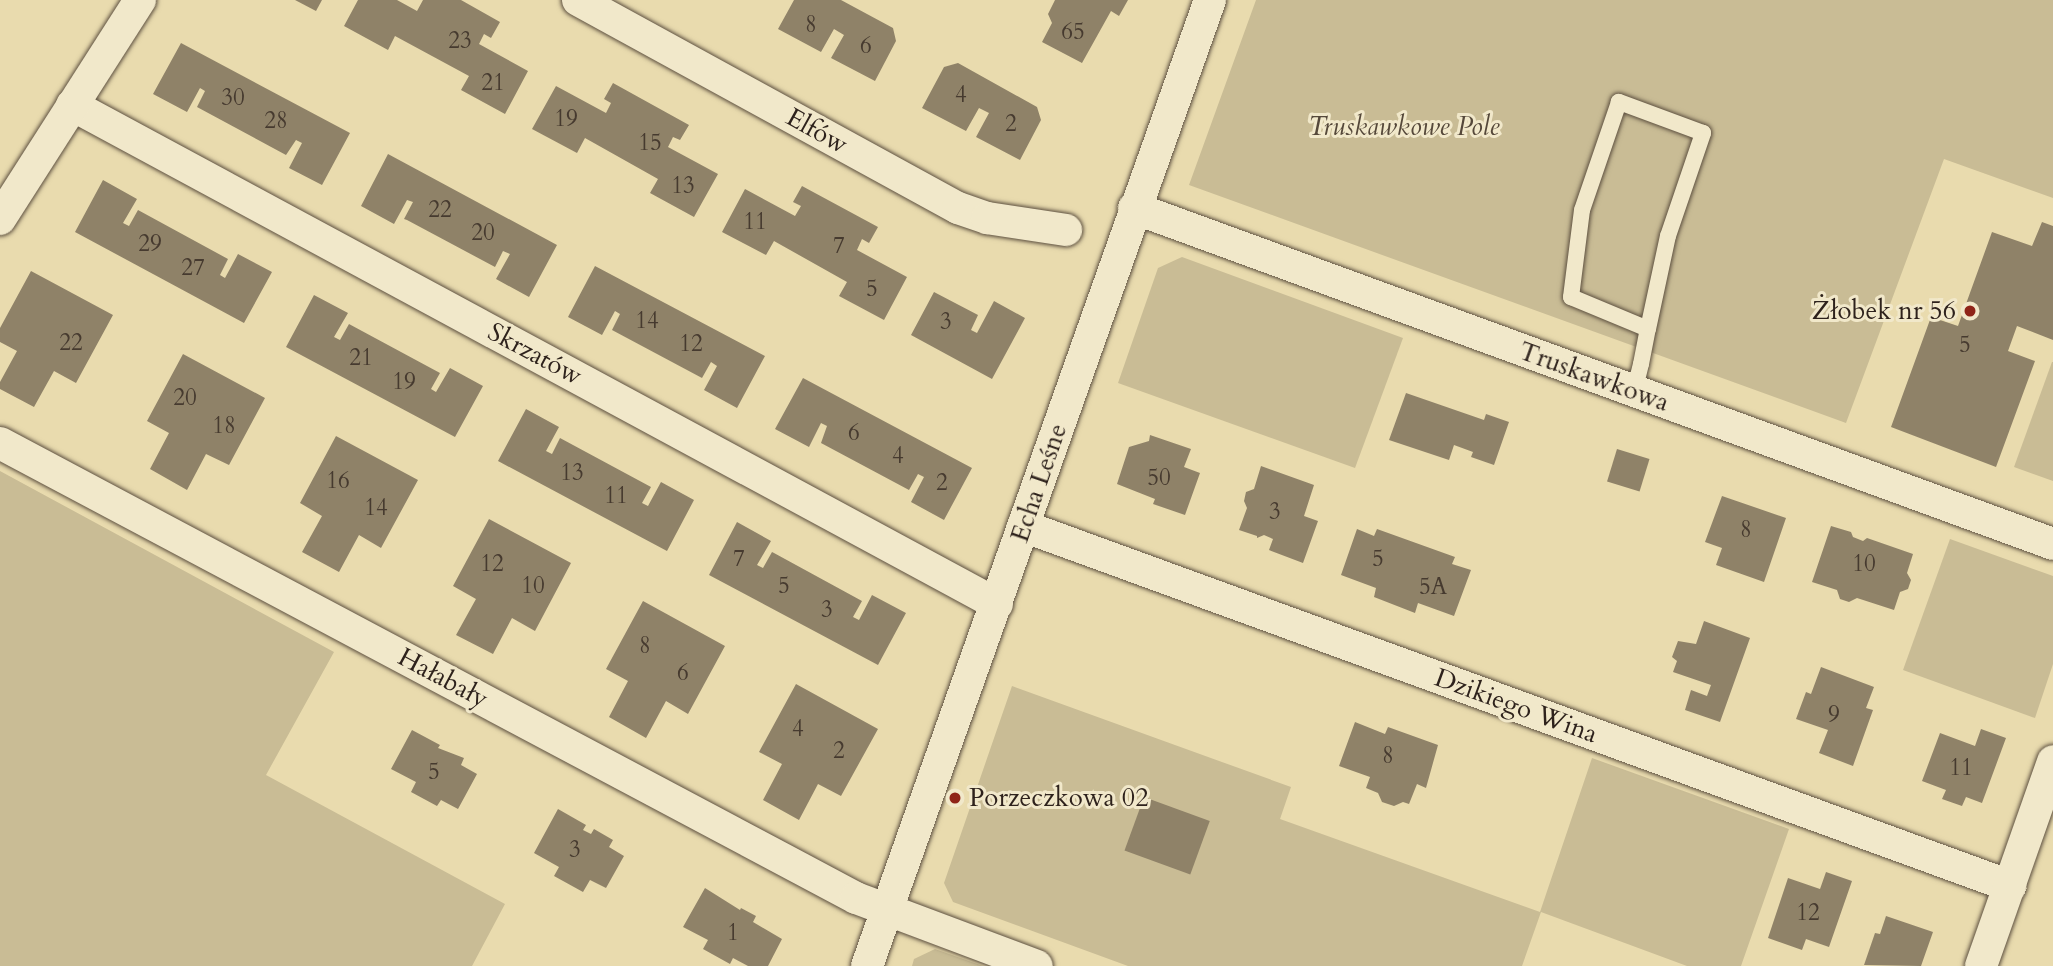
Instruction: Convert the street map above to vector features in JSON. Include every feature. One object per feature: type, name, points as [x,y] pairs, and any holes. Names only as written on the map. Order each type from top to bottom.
[{"type":"street","points":[[0,219],[140,0]]},
{"type":"street","name":"Elfów","points":[[578,0],[958,208],[987,218],[1066,230]]},
{"type":"street","name":"Echa Leśne","points":[[867,966],[1210,0]]},
{"type":"street","name":"Skrzatów","points":[[72,104],[997,604]]},
{"type":"street","name":"Truskawkowa","points":[[1135,208],[2053,544]]},
{"type":"street","name":"Hałabały","points":[[0,443],[790,863],[886,911],[1037,966]]},
{"type":"street","name":"Dzikiego Wina","points":[[1023,526],[2010,886]]},
{"type":"street","points":[[1981,966],[2053,761]]},
{"type":"lane","points":[[1634,392],[1648,329],[1668,236],[1703,133],[1619,102],[1582,210],[1571,297],[1648,329]]},
{"type":"green space","name":"Truskawkowe Pole","points":[[1256,0],[2053,0],[2053,198],[1944,159],[1846,423],[1189,185]]},
{"type":"green space","points":[[1182,257],[1403,338],[1355,468],[1118,383],[1158,268]]},
{"type":"green space","points":[[2053,362],[2053,481],[2014,467]]},
{"type":"green space","points":[[0,471],[334,652],[266,775],[505,904],[472,966],[0,966]]},
{"type":"green space","points":[[1950,539],[2053,576],[2053,664],[2035,718],[1903,670]]},
{"type":"green space","points":[[1012,686],[1291,787],[1280,819],[1540,912],[1592,758],[1789,829],[1741,966],[1687,966],[1541,912],[1522,966],[1128,966],[953,902],[944,883]]},
{"type":"green space","points":[[935,949],[983,966],[912,966],[914,959]]},
{"type":"building","points":[[295,0],[322,0],[316,11]]},
{"type":"building","points":[[358,0],[397,0],[417,11],[423,0],[461,0],[500,22],[491,38],[484,34],[479,44],[528,71],[505,114],[461,90],[469,76],[395,36],[388,50],[344,26]]},
{"type":"building","points":[[794,0],[841,0],[893,28],[896,41],[875,81],[831,58],[844,35],[834,29],[821,52],[778,29]]},
{"type":"building","points":[[1055,0],[1128,0],[1119,16],[1111,11],[1082,63],[1042,42],[1052,23],[1048,14]]},
{"type":"building","points":[[181,43],[350,133],[322,185],[289,168],[302,143],[296,140],[286,155],[197,107],[205,91],[200,88],[187,112],[153,94]]},
{"type":"building","points":[[958,63],[1037,107],[1041,120],[1020,160],[976,137],[989,113],[979,108],[966,131],[922,108],[944,67]]},
{"type":"building","points":[[613,83],[689,125],[680,140],[673,137],[668,147],[718,174],[694,217],[650,193],[658,179],[585,138],[577,153],[532,129],[556,86],[606,113],[611,103],[604,99]]},
{"type":"building","points":[[388,154],[557,245],[529,297],[496,279],[510,254],[503,251],[495,267],[404,219],[413,202],[407,200],[394,224],[361,206]]},
{"type":"building","points":[[103,180],[137,199],[123,223],[129,226],[138,210],[228,259],[220,275],[225,278],[238,254],[272,272],[244,323],[75,232]]},
{"type":"building","points":[[802,186],[878,227],[869,243],[862,239],[857,250],[907,277],[884,320],[839,296],[847,282],[774,241],[766,255],[722,232],[745,189],[795,216],[801,206],[793,202]]},
{"type":"building","points":[[2042,222],[2053,226],[2053,340],[2017,326],[2008,351],[2035,361],[1996,467],[1891,427],[1931,317],[1958,326],[1992,232],[2032,246]]},
{"type":"building","points":[[595,266],[765,356],[737,408],[704,390],[717,366],[711,362],[702,378],[612,330],[620,314],[615,311],[602,335],[568,317]]},
{"type":"building","points":[[31,271],[113,315],[76,383],[54,371],[34,407],[0,389],[0,382],[17,351],[0,342],[0,328]]},
{"type":"building","points":[[934,292],[978,315],[971,330],[977,333],[994,301],[1025,318],[992,379],[911,335]]},
{"type":"building","points":[[314,295],[348,313],[334,337],[340,340],[349,324],[440,373],[431,389],[436,392],[450,368],[483,386],[455,437],[286,347]]},
{"type":"building","points":[[183,354],[265,398],[229,465],[206,454],[187,490],[150,469],[169,433],[147,421]]},
{"type":"building","points":[[803,378],[972,468],[944,520],[911,502],[924,477],[918,474],[909,490],[821,443],[827,426],[821,423],[809,447],[775,429]]},
{"type":"building","points":[[1406,393],[1484,420],[1486,414],[1509,422],[1494,465],[1471,457],[1473,452],[1454,445],[1449,460],[1389,440]]},
{"type":"building","points":[[526,409],[559,427],[546,451],[552,454],[560,438],[651,487],[642,503],[648,506],[661,482],[694,500],[667,551],[498,461]]},
{"type":"building","points":[[1150,435],[1191,449],[1184,467],[1200,473],[1185,515],[1153,504],[1155,499],[1117,484],[1129,447],[1149,441]]},
{"type":"building","points":[[336,436],[418,480],[381,548],[359,535],[339,572],[302,552],[322,516],[300,503]]},
{"type":"building","points":[[1617,449],[1650,459],[1640,491],[1607,482]]},
{"type":"building","points":[[1261,466],[1314,485],[1304,516],[1318,521],[1303,563],[1269,550],[1273,539],[1264,535],[1257,538],[1239,530],[1247,508],[1244,501],[1246,492],[1254,489]]},
{"type":"building","points":[[1722,496],[1786,518],[1764,582],[1716,565],[1722,548],[1705,542]]},
{"type":"building","points":[[489,519],[571,563],[535,631],[512,618],[493,654],[456,635],[476,599],[453,586]]},
{"type":"building","points":[[737,522],[771,541],[757,565],[763,568],[772,552],[774,553],[862,601],[853,617],[859,620],[872,595],[906,613],[878,665],[709,575]]},
{"type":"building","points":[[1831,526],[1851,532],[1853,537],[1863,541],[1867,538],[1913,554],[1907,573],[1911,580],[1908,589],[1900,592],[1894,610],[1857,598],[1849,602],[1840,599],[1837,590],[1812,582]]},
{"type":"building","points":[[1357,529],[1374,536],[1377,529],[1455,557],[1452,564],[1471,570],[1454,616],[1418,603],[1415,613],[1374,597],[1376,588],[1341,575]]},
{"type":"building","points":[[643,601],[725,646],[688,714],[666,701],[646,738],[609,717],[628,681],[606,669]]},
{"type":"building","points":[[1704,621],[1750,638],[1720,722],[1685,710],[1691,690],[1707,696],[1711,685],[1673,672],[1677,661],[1672,657],[1678,641],[1696,644]]},
{"type":"building","points":[[1821,667],[1874,687],[1866,708],[1873,710],[1853,766],[1819,753],[1828,730],[1796,719],[1806,692],[1811,694]]},
{"type":"building","points":[[796,684],[878,729],[841,796],[818,784],[799,820],[763,800],[782,764],[759,752]]},
{"type":"building","points":[[1355,722],[1385,734],[1388,727],[1438,745],[1426,788],[1417,784],[1409,804],[1403,802],[1394,806],[1382,802],[1378,793],[1366,788],[1370,777],[1339,766]]},
{"type":"building","points":[[1981,729],[2006,738],[1982,803],[1966,797],[1962,806],[1942,799],[1946,790],[1922,781],[1940,733],[1975,746]]},
{"type":"building","points":[[412,730],[440,745],[438,748],[464,758],[461,765],[477,774],[458,809],[441,800],[437,806],[411,792],[416,782],[391,769]]},
{"type":"building","points":[[1144,797],[1210,821],[1190,875],[1125,851]]},
{"type":"building","points":[[558,809],[586,825],[583,830],[591,834],[594,829],[613,840],[609,847],[624,856],[606,888],[590,880],[583,892],[554,876],[559,867],[534,853]]},
{"type":"building","points":[[1826,872],[1852,881],[1829,947],[1806,939],[1802,950],[1768,938],[1788,878],[1820,889]]},
{"type":"building","points":[[705,888],[740,910],[741,908],[756,916],[753,922],[782,939],[768,966],[748,966],[733,958],[730,964],[703,949],[708,940],[683,927]]},
{"type":"building","points":[[1886,916],[1933,932],[1921,966],[1864,965],[1875,933],[1880,934]]},
{"type":"place","name":"Żłobek nr 56","points":[[1970,311]]},
{"type":"place","name":"Porzeczkowa 02","points":[[955,798]]}]
